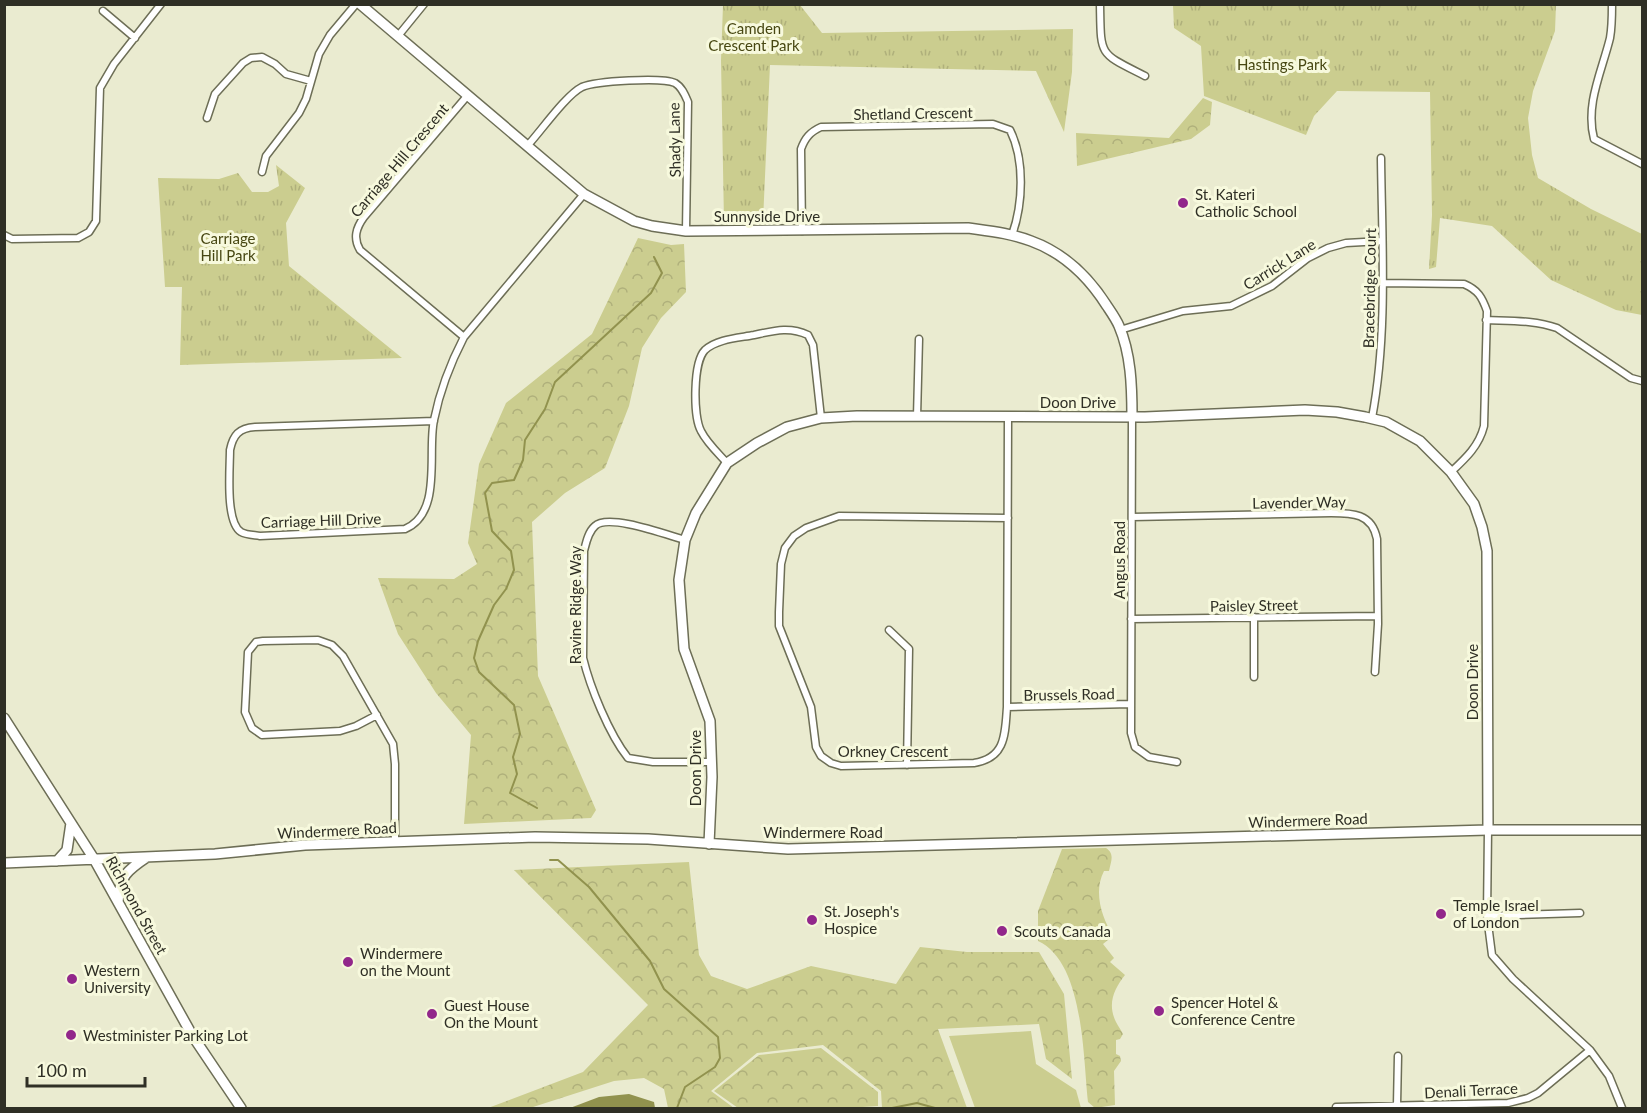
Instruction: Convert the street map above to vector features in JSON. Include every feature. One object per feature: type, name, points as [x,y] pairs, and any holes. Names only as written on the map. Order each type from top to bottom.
[{"type":"street","points":[[4,235],[12,238],[78,238],[89,232],[96,221],[100,88],[114,64],[161,4]]},
{"type":"street","points":[[262,172],[266,156],[299,113],[306,99],[319,54],[330,36],[358,4]]},
{"type":"street","name":"Sunnyside Drive","points":[[358,4],[584,194],[634,221],[686,231],[968,228],[1012,235],[1032,241],[1060,255],[1083,274],[1120,330],[1128,358],[1132,386],[1132,417]]},
{"type":"street","points":[[398,36],[424,4]]},
{"type":"street","points":[[1100,4],[1101,43],[1108,57],[1145,76]]},
{"type":"street","points":[[1612,4],[1611,34],[1590,107],[1590,125],[1594,139],[1642,164]]},
{"type":"street","points":[[103,11],[135,38]]},
{"type":"street","points":[[207,118],[215,94],[243,63],[251,58],[262,57],[275,64],[286,74],[311,81]]},
{"type":"street","name":"Shady Lane","points":[[528,146],[581,87],[599,82],[662,80],[675,83],[684,91],[688,102],[686,231]]},
{"type":"street","name":"Carriage Hill Crescent","points":[[464,338],[360,250],[355,235],[358,224],[468,95]]},
{"type":"street","name":"Shetland Crescent","points":[[802,231],[801,149],[805,139],[812,131],[821,126],[993,124],[1010,130],[1018,152],[1019,216],[1012,235]]},
{"type":"street","name":"Bracebridge Court","points":[[1372,418],[1380,376],[1382,158]]},
{"type":"street","name":"Carriage Hill Drive","points":[[434,421],[255,427],[238,432],[232,440],[230,450],[231,513],[235,525],[241,531],[260,536],[405,529],[414,525],[421,517],[429,498],[434,421],[444,380],[464,338],[584,194]]},
{"type":"street","name":"Carrick Lane","points":[[1120,330],[1183,311],[1231,306],[1272,286],[1308,258],[1328,248],[1346,243],[1382,241]]},
{"type":"street","points":[[1382,283],[1464,284],[1476,289],[1483,301],[1486,320],[1482,438],[1451,472]]},
{"type":"street","points":[[1486,320],[1539,323],[1557,328],[1631,378],[1642,381]]},
{"type":"street","points":[[728,463],[706,441],[696,418],[697,368],[700,356],[716,343],[785,328],[798,330],[808,335],[813,345],[821,418]]},
{"type":"street","points":[[917,417],[919,339]]},
{"type":"street","name":"Doon Drive","points":[[709,844],[712,762],[710,721],[684,649],[679,580],[685,540],[696,513],[728,463],[757,442],[786,427],[821,418],[857,416],[1132,417],[1305,410],[1337,412],[1372,418],[1386,422],[1420,441],[1451,472],[1474,504],[1487,551],[1488,830]]},
{"type":"street","name":"Angus Road","points":[[1132,417],[1131,733],[1135,747],[1149,757],[1178,762]]},
{"type":"street","name":"Orkney Crescent","points":[[1008,418],[1008,518],[1007,707],[1002,744],[996,754],[986,762],[841,766],[821,756],[816,747],[813,730],[814,717],[807,694],[779,626],[781,564],[785,548],[794,536],[822,520],[839,516],[1008,518]]},
{"type":"street","name":"Lavender Way","points":[[1132,517],[1354,513],[1366,519],[1375,529],[1378,615]]},
{"type":"street","name":"Ravine Ridge Way","points":[[685,540],[617,522],[601,522],[594,527],[588,537],[584,552],[583,658],[587,674],[617,744],[628,758],[653,762],[712,762]]},
{"type":"street","points":[[1375,672],[1378,615]]},
{"type":"street","name":"Paisley Street","points":[[1131,619],[1378,615]]},
{"type":"street","points":[[1254,617],[1254,677]]},
{"type":"street","points":[[889,630],[909,649],[907,765]]},
{"type":"street","points":[[377,715],[340,731],[262,735],[252,728],[245,712],[248,652],[256,642],[263,640],[318,640],[332,645],[342,656],[377,715],[393,744],[395,842]]},
{"type":"street","name":"Brussels Road","points":[[1007,707],[1130,704]]},
{"type":"street","name":"Richmond Street","points":[[5,720],[94,859],[192,1035],[241,1108]]},
{"type":"street","points":[[57,861],[67,850],[71,823]]},
{"type":"street","points":[[1488,830],[1487,916],[1492,956],[1513,979],[1590,1050],[1609,1076],[1622,1108]]},
{"type":"street","name":"Windermere Road","points":[[4,863],[215,854],[305,845],[546,837],[648,839],[788,849],[1488,830],[1642,830]]},
{"type":"street","points":[[118,902],[122,878],[132,867],[147,857]]},
{"type":"street","points":[[1487,916],[1580,913]]},
{"type":"street","name":"Denali Terrace","points":[[1336,1107],[1508,1103],[1538,1093],[1590,1050]]},
{"type":"street","points":[[1397,1106],[1398,1056]]},
{"type":"green space","name":"Camden Crescent Park","points":[[723,5],[800,5],[822,33],[1073,29],[1072,72],[1064,132],[1036,71],[770,65],[763,221],[724,222],[721,60]]},
{"type":"green space","name":"Hastings Park","points":[[1173,5],[1556,5],[1555,31],[1533,91],[1528,118],[1532,155],[1538,178],[1591,209],[1642,234],[1642,315],[1616,310],[1551,280],[1492,226],[1440,218],[1436,267],[1429,269],[1432,215],[1430,92],[1337,91],[1314,116],[1306,135],[1204,96],[1201,46],[1174,28]]},
{"type":"green space","points":[[1203,98],[1212,102],[1210,125],[1191,139],[1077,166],[1076,133],[1169,138]]},
{"type":"green space","name":"Carriage Hill Park","points":[[276,165],[305,188],[286,223],[289,266],[402,358],[180,365],[182,287],[165,287],[158,178],[219,179],[238,173],[252,192],[268,192],[279,186]]},
{"type":"green space","points":[[638,238],[671,245],[684,244],[686,292],[661,318],[642,348],[629,406],[605,468],[565,493],[532,522],[538,676],[596,810],[591,818],[464,824],[471,735],[436,693],[398,634],[378,578],[454,579],[477,564],[468,543],[479,464],[506,403],[592,334]]},
{"type":"green space","points":[[1106,848],[1111,853],[1111,861],[1109,871],[1104,871],[1101,879],[1099,896],[1102,913],[1113,936],[1103,944],[1114,958],[1110,962],[1125,975],[1115,991],[1112,1003],[1113,1015],[1123,1034],[1120,1039],[1116,1040],[1116,1054],[1120,1056],[1121,1061],[1114,1071],[1115,1105],[1095,1108],[1088,1102],[1082,1037],[1073,989],[1065,969],[1053,952],[1038,941],[1038,911],[1062,849]]},
{"type":"green space","points":[[689,862],[699,955],[711,976],[747,989],[811,966],[896,984],[920,947],[967,952],[1039,952],[1064,994],[1072,1079],[1046,1059],[1039,1024],[938,1029],[967,1108],[882,1108],[881,1091],[823,1045],[757,1053],[711,1091],[734,1108],[668,1108],[664,1089],[644,1078],[614,1081],[530,1108],[488,1108],[583,1072],[648,1005],[514,870]]},
{"type":"green space","points":[[1031,1031],[1036,1064],[1076,1090],[1081,1108],[975,1108],[949,1036]]},
{"type":"green space","points":[[821,1048],[878,1092],[878,1106],[738,1108],[714,1091],[759,1055]]},
{"type":"shaded area","points":[[629,1094],[654,1102],[655,1108],[570,1108],[599,1097]]},
{"type":"waterway","points":[[537,808],[510,793],[517,774],[513,757],[520,734],[514,705],[479,672],[474,658],[478,641],[494,605],[506,589],[514,570],[511,551],[492,531],[485,493],[492,483],[514,480],[523,460],[525,440],[545,409],[555,382],[651,293],[662,273],[654,257]]},
{"type":"waterway","points":[[550,860],[558,860],[589,887],[650,961],[664,989],[718,1037],[720,1058],[715,1067],[685,1087],[677,1108]]},
{"type":"waterway","points":[[892,1108],[917,1103],[935,1108]]},
{"type":"place","name":"St. Kateri Catholic School","points":[[1183,203]]},
{"type":"place","name":"Temple Israel of London","points":[[1441,914]]},
{"type":"place","name":"St. Joseph's Hospice","points":[[812,920]]},
{"type":"place","name":"Scouts Canada","points":[[1002,931]]},
{"type":"place","name":"Windermere on the Mount","points":[[348,962]]},
{"type":"place","name":"Western University","points":[[72,979]]},
{"type":"place","name":"Spencer Hotel & Conference Centre","points":[[1159,1011]]},
{"type":"place","name":"Guest House On the Mount","points":[[432,1014]]},
{"type":"place","name":"Westminister Parking Lot","points":[[71,1035]]}]
